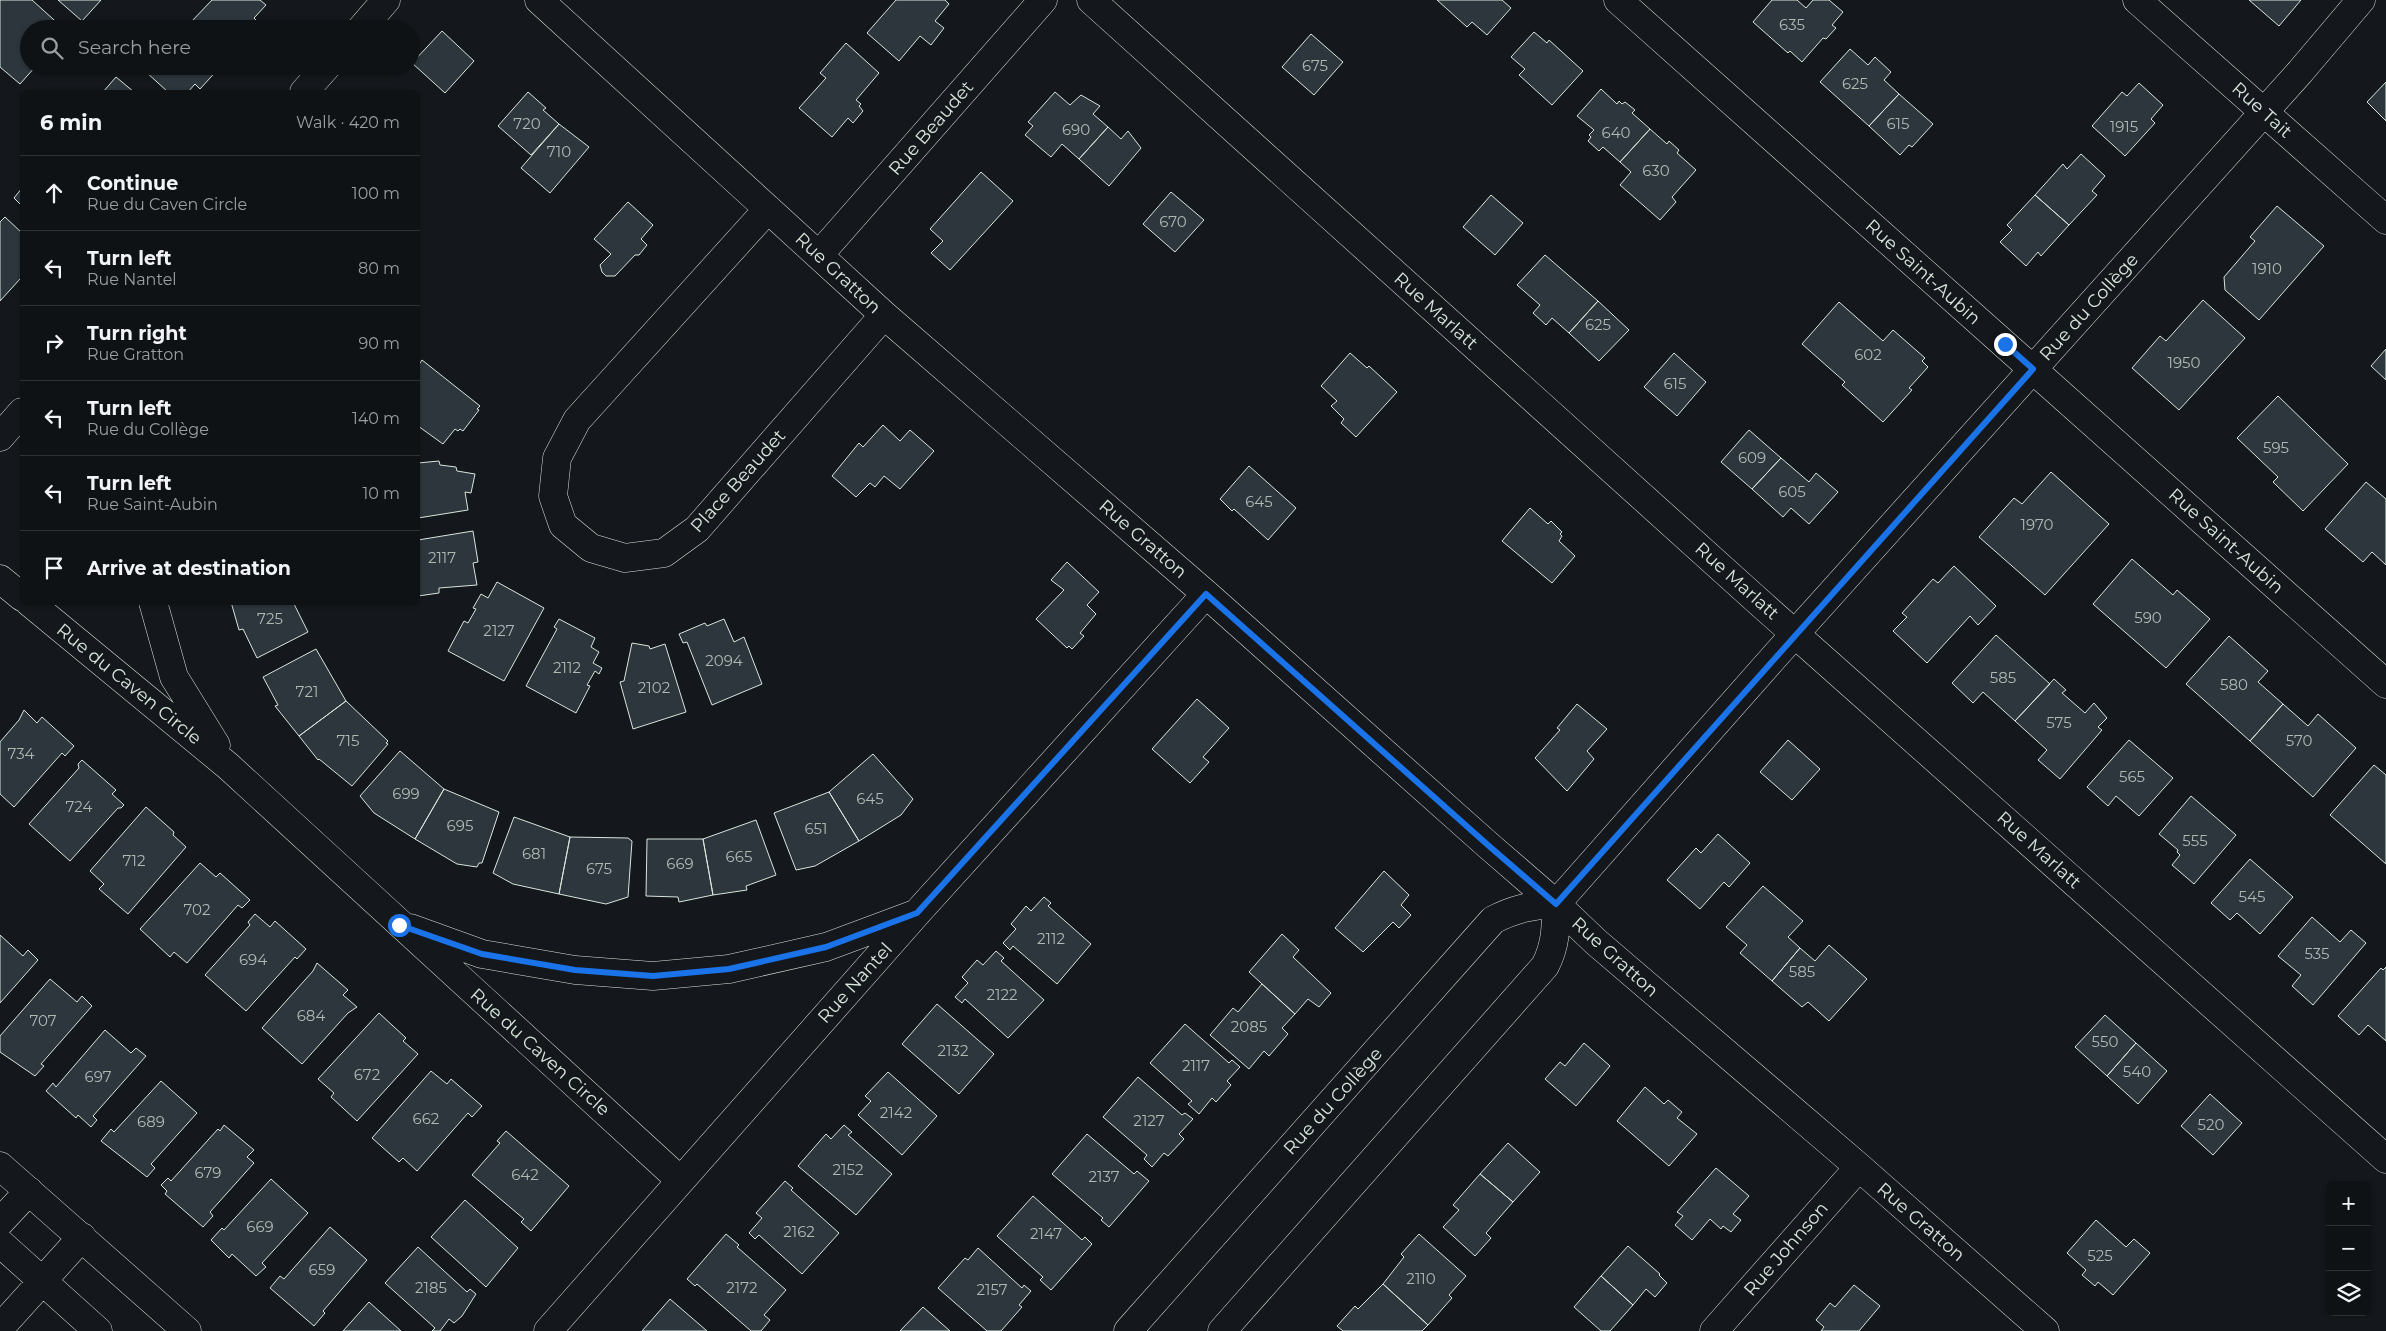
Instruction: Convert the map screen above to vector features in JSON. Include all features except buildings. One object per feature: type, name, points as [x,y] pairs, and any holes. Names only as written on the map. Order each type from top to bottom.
[{"type":"street","points":[[369,20],[386,0]]},
{"type":"street","name":"Rue Gratton","points":[[539,0],[884,315],[1206,594],[1556,904],[1596,942],[1859,1167],[2045,1331]]},
{"type":"street","name":"Rue Beaudet","points":[[819,255],[1043,0]]},
{"type":"street","name":"Rue Marlatt","points":[[1091,0],[1796,633],[2386,1159]]},
{"type":"street","name":"Rue Saint-Aubin","points":[[1618,0],[2386,684]]},
{"type":"street","name":"Rue Tait","points":[[2137,0],[2386,220]]},
{"type":"street","name":"Rue du Collège","points":[[1128,1331],[1492,920],[1527,906],[1556,904],[1796,633],[2264,112],[2361,0]]},
{"type":"street","points":[[306,90],[319,75]]},
{"type":"street","name":"Place Beaudet","points":[[768,209],[577,420],[557,458],[553,496],[564,525],[591,548],[625,558],[664,553],[697,530],[884,315]]},
{"type":"street","points":[[0,437],[20,414]]},
{"type":"street","points":[[0,579],[20,595]]},
{"type":"street","name":"Rue Nantel","points":[[548,1331],[917,913],[1206,594]]},
{"type":"street","name":"Rue du Caven Circle","points":[[34,605],[228,766],[315,844],[399,925],[680,1180]]},
{"type":"street","name":"Rue du Caven Circle","points":[[154,605],[174,677],[228,766]]},
{"type":"street","points":[[1222,1331],[1545,966],[1553,951],[1556,933],[1556,904]]},
{"type":"street","name":"Rue du Caven Circle","points":[[399,925],[482,954],[575,970],[653,976],[729,969],[826,947],[917,913]]},
{"type":"street","points":[[0,1166],[187,1331]]},
{"type":"street","name":"Rue Johnson","points":[[1714,1331],[1859,1167]]},
{"type":"street","points":[[0,1222],[29,1191]]},
{"type":"street","points":[[0,1328],[82,1237]]},
{"type":"street","points":[[0,1242],[98,1331]]},
{"type":"route","points":[[399,925],[482,954],[575,970],[653,976],[729,969],[826,947],[917,913],[1206,594],[1556,904],[1775,656],[2033,369],[2005,344]]}]
